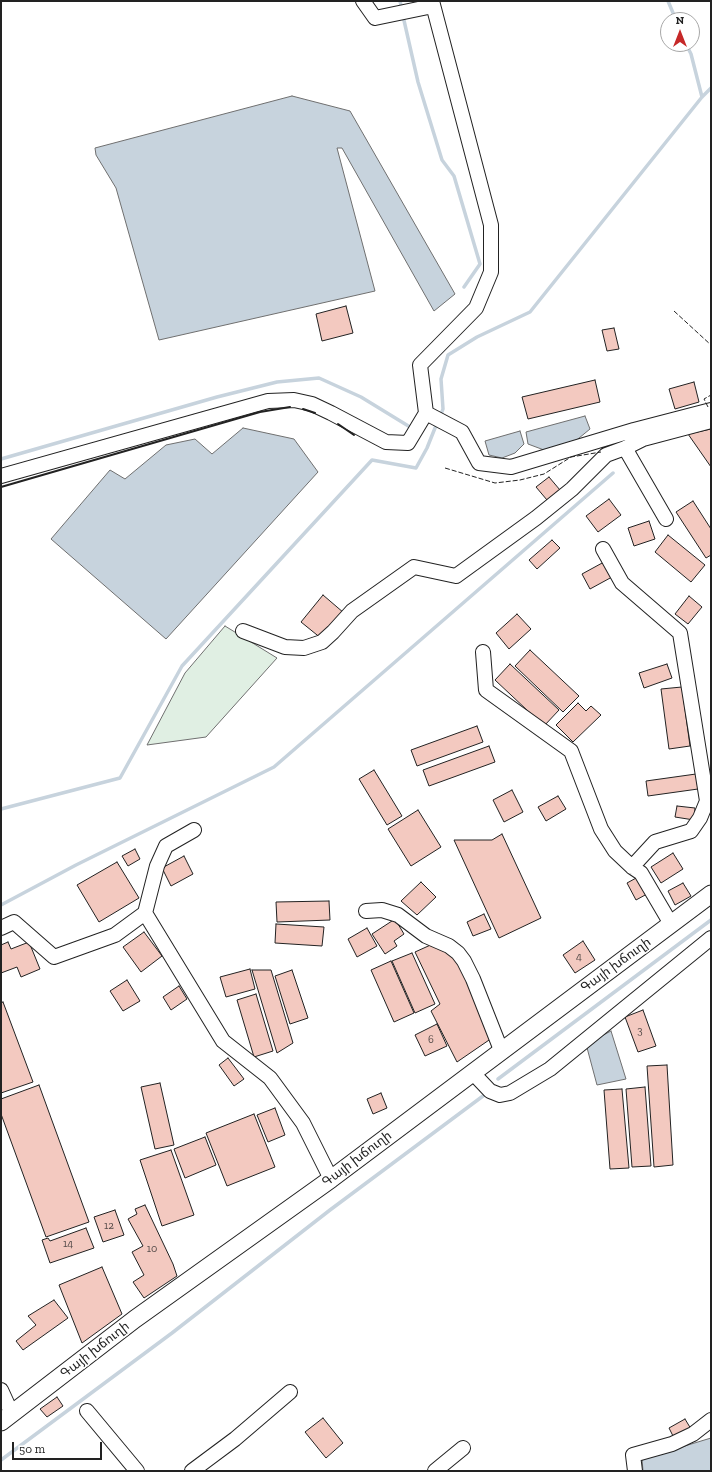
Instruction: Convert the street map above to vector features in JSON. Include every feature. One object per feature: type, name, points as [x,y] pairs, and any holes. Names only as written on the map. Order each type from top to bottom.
[{"type":"main road","name":"Գայի խճուղի","points":[[7,1418],[135,1319],[331,1179],[711,894]]},
{"type":"street","points":[[1,476],[268,401],[294,400],[312,404],[386,442],[408,443],[428,414],[420,365],[476,308],[491,272],[491,225],[432,4],[375,18],[363,1]]},
{"type":"street","points":[[428,414],[462,432],[479,463],[511,467],[634,430],[711,410]]},
{"type":"street","points":[[244,631],[285,647],[304,648],[322,642],[352,611],[414,568],[456,576],[536,518],[572,489],[606,455],[643,439],[711,421]]},
{"type":"street","points":[[625,448],[666,519]]},
{"type":"street","points":[[603,550],[622,583],[680,633],[707,801],[700,818],[692,831],[655,842],[632,867]]},
{"type":"street","points":[[482,652],[486,690],[571,751],[601,829],[615,851],[632,867],[641,873],[671,924]]},
{"type":"street","points":[[1,928],[14,922],[54,957],[115,935],[145,913],[156,866],[166,846],[194,830]]},
{"type":"street","points":[[366,912],[382,910],[398,915],[426,936],[449,946],[458,953],[473,979],[501,1050]]},
{"type":"street","points":[[145,913],[223,1040],[270,1078],[303,1123],[331,1179]]},
{"type":"street","points":[[472,1072],[490,1091],[500,1095],[510,1093],[550,1068],[711,938]]},
{"type":"street","points":[[1,1390],[7,1418]]},
{"type":"street","points":[[192,1471],[235,1439],[290,1392]]},
{"type":"street","points":[[87,1410],[137,1471]]},
{"type":"street","points":[[635,1471],[633,1455],[672,1444],[693,1434],[711,1420]]},
{"type":"street","points":[[435,1471],[463,1448]]},
{"type":"green space","points":[[225,626],[277,658],[206,737],[147,745],[185,673]]},
{"type":"shaded area","points":[[292,96],[350,111],[455,294],[434,311],[342,148],[337,148],[375,291],[159,340],[116,188],[96,155],[95,148]]},
{"type":"shaded area","points":[[585,416],[590,429],[573,443],[544,450],[528,444],[526,432]]},
{"type":"shaded area","points":[[243,428],[294,439],[318,472],[166,639],[51,539],[110,470],[125,479],[166,445],[195,439],[212,454]]},
{"type":"shaded area","points":[[520,431],[524,444],[515,453],[502,458],[489,455],[485,441]]},
{"type":"shaded area","points":[[611,1031],[626,1079],[597,1085],[586,1044]]},
{"type":"shaded area","points":[[711,1438],[711,1471],[643,1471],[642,1459]]},
{"type":"building","points":[[346,306],[353,333],[322,341],[316,314]]},
{"type":"building","points":[[614,328],[619,349],[607,351],[602,330]]},
{"type":"building","points":[[595,380],[600,402],[528,419],[522,397]]},
{"type":"building","points":[[694,382],[699,402],[675,409],[669,389]]},
{"type":"building","points":[[711,429],[711,467],[688,434]]},
{"type":"building","points":[[549,477],[560,490],[547,500],[536,487]]},
{"type":"building","points":[[609,499],[621,515],[598,532],[586,516]]},
{"type":"building","points":[[693,501],[711,529],[711,555],[706,558],[676,512]]},
{"type":"building","points":[[649,521],[655,539],[634,546],[628,528]]},
{"type":"building","points":[[668,535],[705,565],[691,582],[655,552]]},
{"type":"building","points":[[552,540],[560,548],[537,569],[529,560]]},
{"type":"building","points":[[604,562],[612,577],[590,589],[582,574]]},
{"type":"building","points":[[323,595],[344,613],[322,639],[301,622]]},
{"type":"building","points":[[689,596],[702,607],[688,624],[675,614]]},
{"type":"building","points":[[517,614],[531,629],[509,649],[496,633]]},
{"type":"building","points":[[530,650],[579,696],[563,712],[515,666]]},
{"type":"building","points":[[510,664],[559,710],[544,726],[495,680]]},
{"type":"building","points":[[667,664],[672,678],[644,688],[639,673]]},
{"type":"building","points":[[682,687],[690,746],[669,749],[661,689]]},
{"type":"building","points":[[578,703],[586,711],[591,706],[601,715],[573,742],[556,725]]},
{"type":"building","points":[[477,726],[483,742],[417,766],[411,750]]},
{"type":"building","points":[[489,746],[495,762],[429,786],[423,770]]},
{"type":"building","points":[[374,770],[402,816],[387,825],[359,779]]},
{"type":"building","points":[[696,774],[698,789],[648,796],[646,781]]},
{"type":"building","points":[[512,790],[523,812],[504,822],[493,800]]},
{"type":"building","points":[[558,796],[566,809],[546,821],[538,807]]},
{"type":"building","points":[[677,806],[695,808],[694,820],[675,817]]},
{"type":"building","points":[[418,810],[441,847],[411,866],[388,829]]},
{"type":"building","points":[[502,834],[541,918],[499,938],[454,840],[492,840]]},
{"type":"building","points":[[135,849],[140,859],[128,866],[122,856]]},
{"type":"building","points":[[673,853],[683,869],[661,883],[651,867]]},
{"type":"building","points":[[184,856],[193,874],[171,886],[162,868]]},
{"type":"building","points":[[117,862],[139,898],[99,922],[77,885]]},
{"type":"building","points":[[638,877],[647,894],[636,900],[627,883]]},
{"type":"building","points":[[421,882],[436,897],[417,915],[401,901]]},
{"type":"building","points":[[683,883],[691,896],[675,905],[668,891]]},
{"type":"building","points":[[329,901],[330,920],[277,922],[276,902]]},
{"type":"building","points":[[484,914],[491,929],[473,936],[467,922]]},
{"type":"building","points":[[395,919],[404,934],[394,941],[397,946],[385,954],[372,934]]},
{"type":"building","points":[[276,924],[324,927],[322,946],[275,943]]},
{"type":"building","points":[[367,928],[377,946],[357,957],[348,939]]},
{"type":"building","points":[[144,932],[162,956],[141,972],[123,947]]},
{"type":"building","points":[[583,941],[595,960],[575,973],[563,955]]},
{"type":"building","points":[[8,942],[11,949],[29,942],[40,969],[21,977],[17,967],[1,973],[1,945]]},
{"type":"building","points":[[435,943],[459,957],[492,1038],[457,1062],[431,1011],[440,1004],[415,952]]},
{"type":"building","points":[[412,953],[435,1004],[415,1013],[392,961]]},
{"type":"building","points":[[391,961],[414,1013],[394,1022],[371,970]]},
{"type":"building","points":[[250,969],[255,989],[226,997],[220,977]]},
{"type":"building","points":[[252,970],[271,970],[293,1043],[277,1053]]},
{"type":"building","points":[[292,970],[308,1018],[290,1024],[275,976]]},
{"type":"building","points":[[127,980],[140,1001],[123,1011],[110,991]]},
{"type":"building","points":[[179,986],[187,999],[171,1010],[163,997]]},
{"type":"building","points":[[256,994],[273,1051],[254,1057],[237,1000]]},
{"type":"building","points":[[3,1002],[33,1082],[1,1093],[1,1003]]},
{"type":"building","points":[[643,1010],[656,1046],[638,1052],[625,1017]]},
{"type":"building","points":[[437,1024],[447,1046],[425,1056],[415,1035]]},
{"type":"building","points":[[228,1058],[244,1079],[234,1086],[219,1065]]},
{"type":"building","points":[[667,1065],[673,1165],[654,1167],[647,1066]]},
{"type":"building","points":[[160,1083],[174,1145],[155,1149],[141,1087]]},
{"type":"building","points":[[39,1085],[89,1222],[46,1237],[1,1114],[1,1099]]},
{"type":"building","points":[[645,1087],[651,1166],[632,1167],[626,1089]]},
{"type":"building","points":[[622,1089],[629,1168],[610,1169],[604,1090]]},
{"type":"building","points":[[381,1093],[387,1108],[373,1114],[367,1099]]},
{"type":"building","points":[[275,1108],[285,1135],[268,1142],[257,1115]]},
{"type":"building","points":[[254,1114],[275,1167],[227,1186],[206,1133]]},
{"type":"building","points":[[205,1137],[216,1165],[185,1178],[174,1149]]},
{"type":"building","points":[[171,1150],[194,1215],[162,1226],[140,1160]]},
{"type":"building","points":[[145,1205],[173,1264],[177,1276],[144,1298],[133,1282],[144,1275],[132,1252],[143,1246],[128,1219],[137,1214],[135,1209]]},
{"type":"building","points":[[115,1210],[124,1235],[103,1242],[94,1217]]},
{"type":"building","points":[[86,1228],[94,1248],[50,1263],[42,1240],[48,1238],[50,1241]]},
{"type":"building","points":[[102,1267],[122,1314],[82,1343],[59,1285]]},
{"type":"building","points":[[54,1300],[68,1318],[23,1350],[16,1341],[36,1325],[28,1316]]},
{"type":"building","points":[[57,1397],[63,1406],[47,1417],[40,1409]]},
{"type":"building","points":[[323,1418],[343,1443],[326,1458],[305,1432]]},
{"type":"building","points":[[685,1419],[691,1429],[674,1438],[669,1428]]},
{"type":"waterway","points":[[400,1],[402,10]]},
{"type":"waterway","points":[[668,1],[673,12]]},
{"type":"waterway","points":[[403,16],[418,82],[442,160],[454,176],[480,264],[464,287]]},
{"type":"waterway","points":[[690,52],[702,97]]},
{"type":"waterway","points":[[440,417],[443,409],[441,379],[448,355],[477,337],[530,312],[702,97],[711,88]]},
{"type":"waterway","points":[[1,459],[217,397],[277,382],[319,378],[361,397],[410,427]]},
{"type":"waterway","points":[[1,809],[120,778],[182,666],[372,460],[416,468],[427,448],[437,423]]},
{"type":"waterway","points":[[1,905],[76,865],[274,767],[613,473]]},
{"type":"waterway","points":[[498,1079],[711,920]]},
{"type":"waterway","points":[[1,1460],[172,1333],[330,1210],[483,1096]]},
{"type":"fence","points":[[674,311],[711,345]]},
{"type":"fence","points":[[708,407],[704,399],[711,395]]},
{"type":"fence","points":[[445,468],[495,483],[520,480],[544,474],[571,457],[601,452]]},
{"type":"wall","points":[[1,487],[260,412],[290,407]]},
{"type":"wall","points":[[303,409],[315,413]]},
{"type":"wall","points":[[338,424],[354,435]]}]
